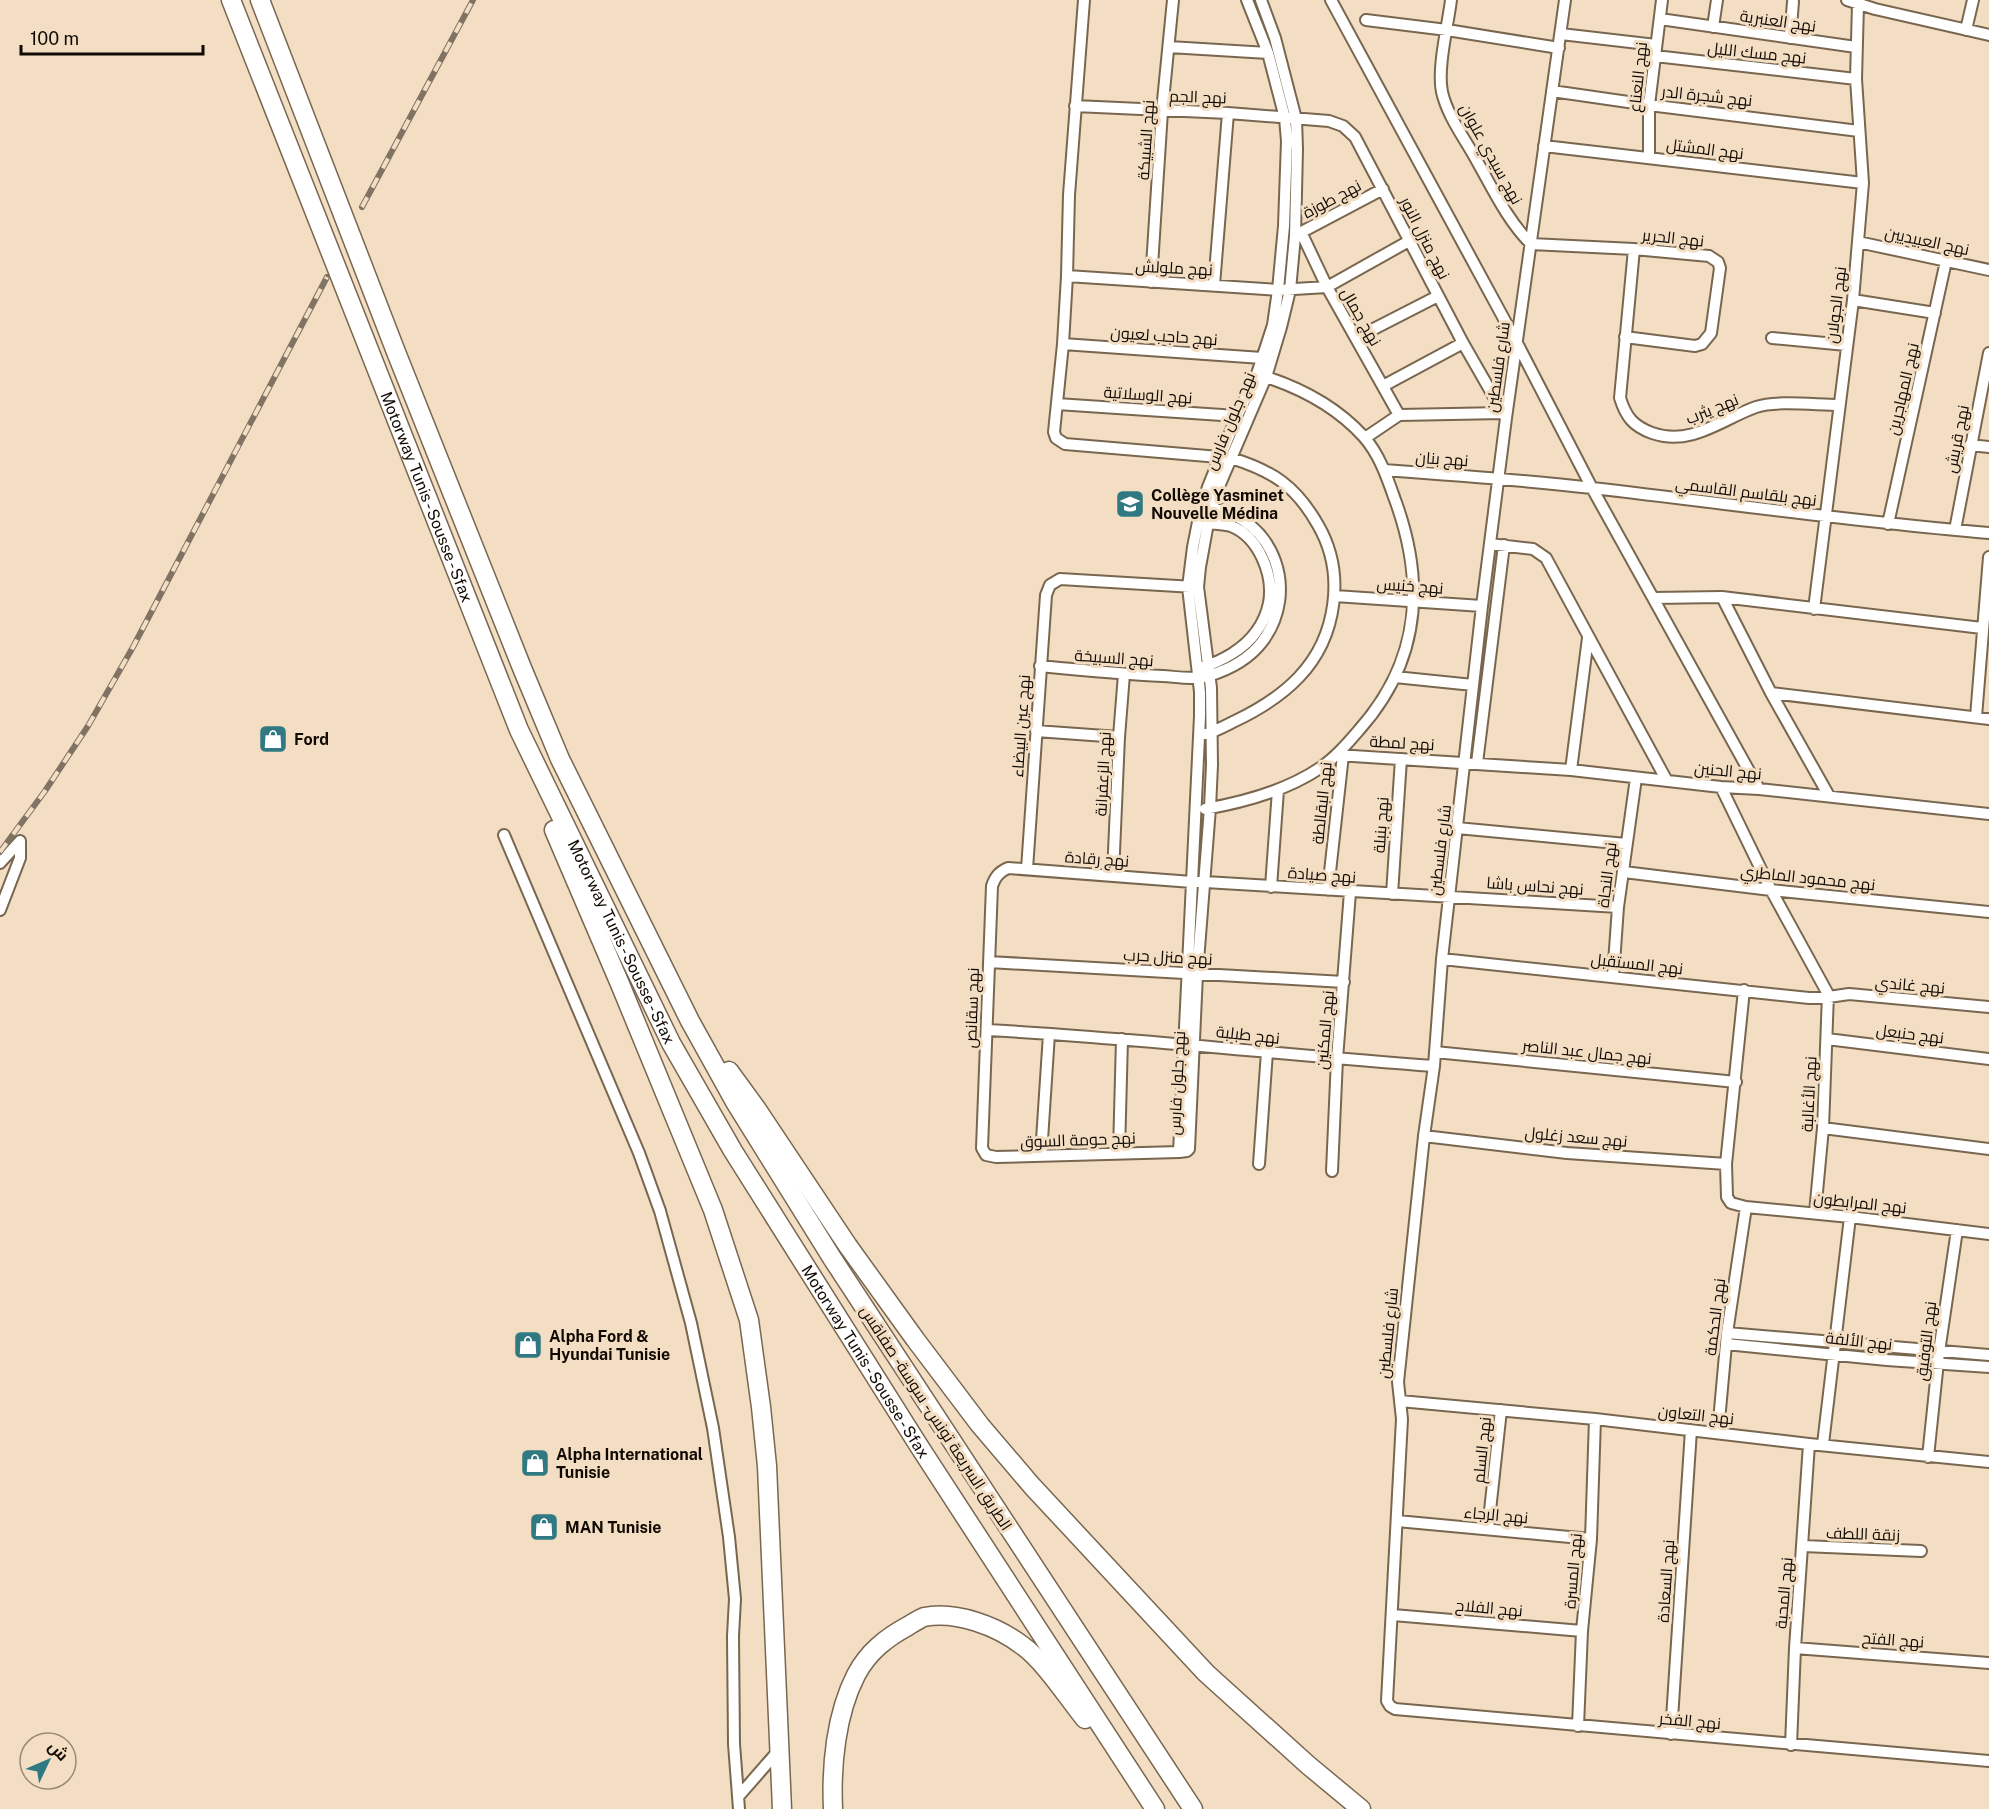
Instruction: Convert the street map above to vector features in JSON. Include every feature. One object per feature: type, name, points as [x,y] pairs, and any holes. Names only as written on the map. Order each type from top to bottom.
[{"type":"highway","name":"Motorway Tunis - Sousse - Sfax","points":[[231,0],[519,730],[671,1044],[733,1151],[912,1436],[1155,1809]]},
{"type":"highway","name":"Motorway Tunis - Sousse - Sfax","points":[[260,0],[396,352],[560,759],[690,1021]]},
{"type":"highway","points":[[275,113],[308,209],[522,755],[713,1210],[749,1320],[761,1407],[766,1466],[782,1809]]},
{"type":"highway","points":[[690,1021],[756,1108],[848,1246],[980,1425],[1102,1563],[1206,1673],[1361,1809]]},
{"type":"highway","name":"الطريق السريعة تونس - سوسة - صفاقس","points":[[690,1021],[752,1131],[832,1258],[1193,1809]]},
{"type":"highway","points":[[833,1809],[840,1724],[856,1675],[869,1655],[886,1639],[922,1617],[943,1616],[973,1621],[1000,1631],[1024,1646],[1037,1659],[1115,1758],[1139,1782]]},
{"type":"street","points":[[1084,0],[1069,195],[1067,276],[1054,432],[1056,438],[1065,444],[1225,457],[1252,464],[1273,474],[1290,488],[1308,508],[1324,535],[1333,562],[1335,596],[1329,624],[1316,654],[1299,677],[1251,713],[1212,733],[1200,736]]},
{"type":"street","name":"نهج الشبيكة","points":[[1151,282],[1162,111],[1173,0]]},
{"type":"street","name":"نهج جلول فارس","points":[[1192,974],[1205,882],[1212,733],[1193,587],[1192,547],[1200,512],[1281,327],[1284,290],[1287,141],[1290,118],[1247,0]]},
{"type":"street","name":"نهج جلول فارس","points":[[1193,587],[1237,416],[1261,376],[1262,358],[1284,290],[1298,234],[1297,180],[1290,118],[1275,38],[1261,0]]},
{"type":"street","points":[[1331,0],[1517,343],[1592,488],[1759,789]]},
{"type":"street","name":"نهج سيدي علوان","points":[[1451,0],[1441,75],[1442,92],[1448,108],[1514,226],[1531,244]]},
{"type":"street","name":"شارع فلسطين","points":[[1390,1706],[1387,1701],[1402,1419],[1398,1382],[1482,606],[1505,416],[1565,0]]},
{"type":"street","name":"نهج النعناع","points":[[1649,157],[1649,105],[1662,0]]},
{"type":"street","points":[[1713,27],[1717,0]]},
{"type":"street","points":[[1966,30],[1973,0]]},
{"type":"street","points":[[1790,38],[1793,2]]},
{"type":"street","points":[[1853,2],[1876,4],[1989,35]]},
{"type":"street","name":"نهج الجولان","points":[[1814,609],[1853,300],[1863,183],[1853,2]]},
{"type":"street","name":"نهج العنبرية","points":[[1660,19],[1856,47]]},
{"type":"street","points":[[1366,21],[1447,30],[1559,48]]},
{"type":"street","points":[[1561,34],[1656,45]]},
{"type":"street","points":[[1169,47],[1268,53]]},
{"type":"street","name":"نهج مسك الليل","points":[[1655,57],[1856,79]]},
{"type":"street","name":"نهج شجرة الدر","points":[[1552,91],[1859,131]]},
{"type":"street","name":"نهج الجم","points":[[1075,106],[1290,118]]},
{"type":"street","points":[[1214,285],[1228,113]]},
{"type":"street","name":"نهج منزل النور","points":[[1290,118],[1329,121],[1343,126],[1355,137],[1463,343],[1505,416]]},
{"type":"street","name":"نهج المشتل","points":[[1544,146],[1863,183]]},
{"type":"street","name":"نهج طوزة","points":[[1298,234],[1383,189]]},
{"type":"street","name":"نهج جمال","points":[[1298,234],[1399,415]]},
{"type":"street","points":[[1327,287],[1409,241]]},
{"type":"street","name":"نهج العبيديين","points":[[1858,242],[1989,270]]},
{"type":"street","name":"نهج الحرير","points":[[1531,244],[1634,249],[1709,256],[1718,262],[1720,268],[1711,333],[1702,344],[1695,346],[1625,337]]},
{"type":"street","name":"نهج يثرب","points":[[1634,249],[1620,398],[1624,412],[1638,428],[1662,436],[1687,436],[1757,407],[1772,404],[1839,405]]},
{"type":"street","name":"نهج المهاجرين","points":[[1888,524],[1946,261]]},
{"type":"street","name":"نهج ملولش","points":[[1067,276],[1284,290],[1327,287]]},
{"type":"street","points":[[1356,338],[1438,296]]},
{"type":"street","points":[[1853,300],[1935,314]]},
{"type":"street","points":[[1772,338],[1846,345]]},
{"type":"street","points":[[1383,386],[1463,343]]},
{"type":"street","name":"نهج حاجب لعيون","points":[[1063,344],[1262,358]]},
{"type":"street","name":"نهج قريش","points":[[1955,531],[1989,353]]},
{"type":"street","points":[[1197,811],[1278,790],[1340,755],[1370,717],[1395,677],[1406,648],[1415,602],[1411,556],[1402,519],[1384,470],[1365,438],[1317,399],[1299,389],[1261,376]]},
{"type":"street","name":"نهج الوسلاتية","points":[[1057,404],[1237,416]]},
{"type":"street","points":[[1365,438],[1399,415],[1505,416]]},
{"type":"street","points":[[1970,445],[1989,447]]},
{"type":"street","name":"نهج بنان","points":[[1384,470],[1499,478]]},
{"type":"street","name":"نهج بلقاسم القاسمي","points":[[1499,478],[1888,524],[1989,533]]},
{"type":"street","points":[[1203,672],[1239,662],[1261,643],[1273,625],[1279,606],[1281,586],[1278,568],[1261,536],[1236,515],[1212,508]]},
{"type":"street","points":[[1203,672],[1234,653],[1255,634],[1269,604],[1270,587],[1264,561],[1251,541],[1231,526],[1208,523]]},
{"type":"street","points":[[1490,544],[1533,549],[1546,558],[1667,780]]},
{"type":"street","points":[[1477,763],[1504,545]]},
{"type":"street","points":[[1976,717],[1989,557]]},
{"type":"street","name":"نهج عين البيضاء","points":[[1027,869],[1046,596],[1050,585],[1060,579],[1193,587]]},
{"type":"street","name":"نهج خنيس","points":[[1335,596],[1482,606]]},
{"type":"street","points":[[1653,598],[1722,597],[1982,628]]},
{"type":"street","points":[[1722,597],[1771,693],[1829,796]]},
{"type":"street","points":[[1571,770],[1588,638]]},
{"type":"street","name":"نهج السبيخة","points":[[1041,666],[1185,677],[1203,672]]},
{"type":"street","name":"نهج جلول فارس","points":[[1179,1152],[1190,1044],[1192,882],[1197,811],[1200,692],[1203,672]]},
{"type":"street","name":"نهج الزعفرانة","points":[[1113,875],[1124,674]]},
{"type":"street","points":[[1395,677],[1473,685]]},
{"type":"street","points":[[1771,693],[1989,719]]},
{"type":"street","points":[[1036,731],[1119,737]]},
{"type":"street","name":"نهج لمطة","points":[[1340,755],[1465,762]]},
{"type":"street","name":"نهج البقالطة","points":[[1328,890],[1340,755]]},
{"type":"street","name":"نهج بنبلة","points":[[1392,894],[1401,759]]},
{"type":"street","name":"نهج الحنين","points":[[1465,762],[1571,770],[1989,814]]},
{"type":"street","name":"نهج النجاة","points":[[1613,977],[1618,907],[1636,778]]},
{"type":"street","name":"نهج الأغالبة","points":[[1721,787],[1828,997],[1823,1128],[1815,1213]]},
{"type":"street","points":[[1271,886],[1278,790]]},
{"type":"street","points":[[1457,828],[1626,844]]},
{"type":"street","points":[[504,835],[642,1162],[660,1211],[691,1323],[713,1428],[730,1547],[735,1599],[734,1744],[739,1809]]},
{"type":"street","points":[[0,863],[20,841],[20,858],[0,910]]},
{"type":"street","name":"نهج رقادة","points":[[1001,871],[1008,868],[1027,869],[1192,882]]},
{"type":"street","name":"نهج سقانص","points":[[982,1148],[992,886],[1001,871]]},
{"type":"street","name":"نهج محمود الماطري","points":[[1624,872],[1989,912]]},
{"type":"street","name":"نهج صيادة","points":[[1192,882],[1450,896]]},
{"type":"street","name":"نهج المكنين","points":[[1332,1171],[1350,892]]},
{"type":"street","name":"نهج نحاس باشا","points":[[1450,896],[1618,907]]},
{"type":"street","name":"نهج المستقبل","points":[[1442,959],[1809,998],[1828,997]]},
{"type":"street","name":"نهج منزل حرب","points":[[989,962],[1344,982]]},
{"type":"street","points":[[1726,1164],[1744,990]]},
{"type":"street","name":"نهج غاندي","points":[[1828,997],[1849,994],[1989,1007]]},
{"type":"street","name":"نهج طبلبة","points":[[987,1030],[1190,1044],[1434,1066]]},
{"type":"street","points":[[1041,1155],[1049,1034]]},
{"type":"street","name":"نهج حنبعل","points":[[1827,1039],[1989,1059]]},
{"type":"street","points":[[1119,1152],[1122,1040]]},
{"type":"street","points":[[1259,1164],[1267,1052]]},
{"type":"street","name":"نهج جمال عبد الناصر","points":[[1435,1052],[1736,1082]]},
{"type":"street","points":[[1823,1128],[1989,1149]]},
{"type":"street","name":"نهج سعد زغلول","points":[[1424,1136],[1567,1153],[1726,1164]]},
{"type":"street","name":"نهج حومة السوق","points":[[982,1148],[986,1155],[996,1157],[1179,1152]]},
{"type":"street","name":"نهج المرابطون","points":[[1726,1164],[1728,1201],[1746,1207],[1989,1234]]},
{"type":"street","name":"نهج الحكمة","points":[[1718,1432],[1726,1338],[1746,1207]]},
{"type":"street","points":[[1822,1444],[1850,1217]]},
{"type":"street","name":"نهج التوفيق","points":[[1928,1457],[1957,1230]]},
{"type":"street","name":"نهج الألفة","points":[[1726,1338],[1939,1358],[1989,1366]]},
{"type":"street","name":"نهج الألفة","points":[[1939,1358],[1989,1355]]},
{"type":"street","name":"نهج التعاون","points":[[1400,1401],[1595,1419],[1989,1462]]},
{"type":"street","name":"نهج السلم","points":[[1488,1529],[1501,1410]]},
{"type":"street","name":"نهج المسرة","points":[[1578,1726],[1582,1631],[1591,1539],[1595,1419]]},
{"type":"street","name":"نهج السعادة","points":[[1671,1734],[1691,1430]]},
{"type":"street","name":"نهج المحبة","points":[[1791,1745],[1809,1444]]},
{"type":"street","name":"نهج الرجاء","points":[[1397,1521],[1591,1539]]},
{"type":"street","name":"زنقة اللطف","points":[[1803,1546],[1921,1551]]},
{"type":"street","name":"نهج الفلاح","points":[[1393,1615],[1582,1631]]},
{"type":"street","name":"نهج الفتح","points":[[1795,1648],[1989,1663]]},
{"type":"street","name":"نهج الفخر","points":[[1390,1706],[1395,1710],[1989,1761]]},
{"type":"street","points":[[738,1797],[779,1749]]},
{"type":"railway","points":[[362,207],[473,0]]},
{"type":"railway","points":[[0,852],[45,791],[88,726],[133,647],[327,277]]},
{"type":"place","name":"Collège Yasminet Nouvelle Médina","points":[[1130,504]]},
{"type":"place","name":"Ford","points":[[273,739]]},
{"type":"place","name":"Alpha Ford & Hyundai Tunisie","points":[[528,1345]]},
{"type":"place","name":"Alpha International Tunisie","points":[[535,1463]]},
{"type":"place","name":"MAN Tunisie","points":[[544,1527]]}]
